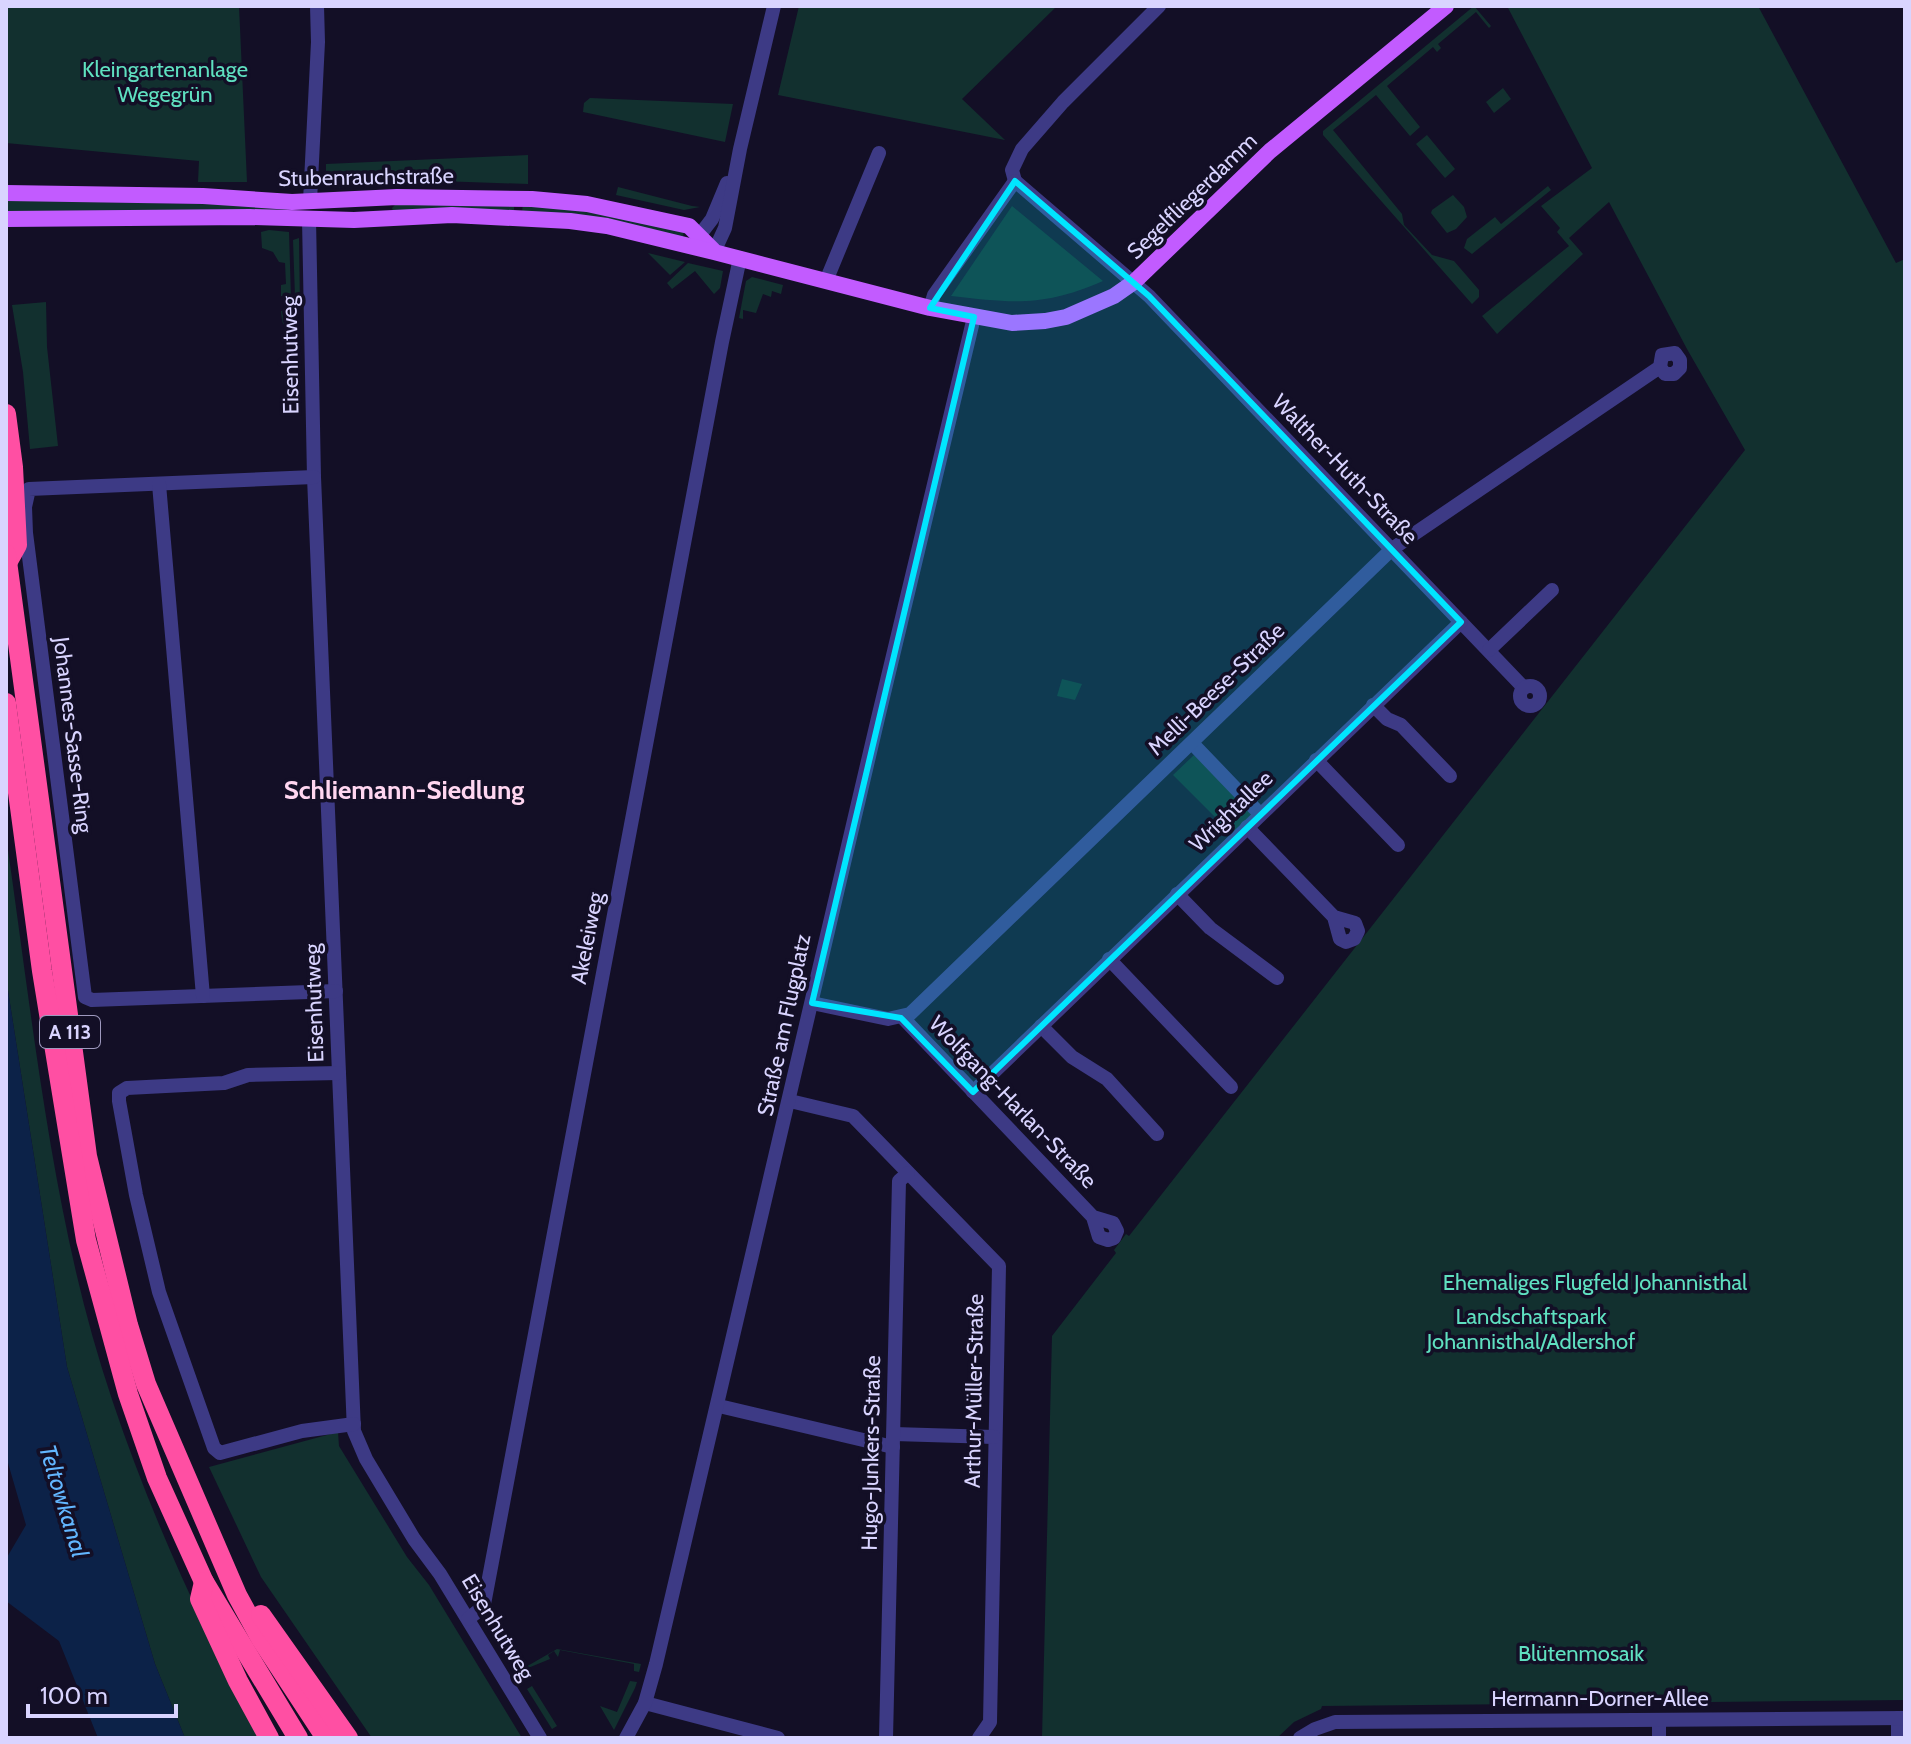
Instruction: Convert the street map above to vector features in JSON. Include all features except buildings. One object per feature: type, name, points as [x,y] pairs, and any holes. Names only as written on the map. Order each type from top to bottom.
[{"type":"highway","points":[[6,414],[13,467],[17,545],[7,559]]},
{"type":"highway","name":"A 113","points":[[7,559],[87,1156],[111,1261],[146,1384],[237,1595],[261,1639],[326,1738]]},
{"type":"highway","name":"A 113","points":[[7,710],[42,971],[86,1240],[128,1394],[157,1478],[204,1582],[298,1738]]},
{"type":"highway","points":[[204,1582],[200,1599],[238,1681],[269,1738]]},
{"type":"highway","points":[[237,1595],[254,1606],[348,1738]]},
{"type":"main road","name":"Segelfliegerdamm","points":[[930,308],[1012,323],[1066,317],[1114,296],[1134,282],[1270,151],[1446,6]]},
{"type":"main road","name":"Stubenrauchstraße","points":[[6,193],[310,201],[471,196],[548,200],[587,204],[689,226],[714,252]]},
{"type":"main road","points":[[309,219],[310,201]]},
{"type":"main road","name":"Stubenrauchstraße","points":[[6,219],[354,220],[452,215],[563,220],[607,226],[930,308]]},
{"type":"street","points":[[310,201],[317,6]]},
{"type":"street","points":[[714,252],[725,228],[774,6]]},
{"type":"street","points":[[930,308],[934,295],[1015,181],[1012,170],[1022,149],[1085,79],[1159,6]]},
{"type":"street","points":[[699,236],[715,214],[740,149]]},
{"type":"street","points":[[826,281],[879,153]]},
{"type":"street","name":"Walther-Huth-Straße","points":[[1015,181],[1134,282],[1524,688]]},
{"type":"street","name":"Eisenhutweg","points":[[309,219],[314,477],[354,1424],[366,1459],[539,1737]]},
{"type":"street","name":"Akeleiweg","points":[[468,1619],[483,1607],[485,1599],[740,258]]},
{"type":"street","name":"Straße am Flugplatz","points":[[626,1738],[645,1703],[719,1406],[974,317]]},
{"type":"street","name":"Melli-Beese-Straße","points":[[903,1018],[918,1008],[1392,549],[1660,367]]},
{"type":"street","name":"Johannes-Sasse-Ring","points":[[314,477],[29,489],[25,507],[26,533],[85,997],[92,1000],[336,991]]},
{"type":"street","points":[[159,484],[203,996]]},
{"type":"street","points":[[1489,650],[1552,590]]},
{"type":"street","name":"Wrightallee","points":[[973,1092],[1461,622]]},
{"type":"street","points":[[1373,705],[1387,719],[1401,725],[1450,776]]},
{"type":"street","points":[[1192,743],[1260,814]]},
{"type":"street","points":[[1316,760],[1398,845]]},
{"type":"street","points":[[1247,827],[1334,917]]},
{"type":"street","points":[[1177,894],[1210,928],[1277,978]]},
{"type":"street","points":[[1109,959],[1231,1087]]},
{"type":"street","points":[[812,1003],[888,1019],[903,1018]]},
{"type":"street","name":"Wolfgang-Harlan-Straße","points":[[903,1018],[1093,1217]]},
{"type":"street","points":[[1041,1026],[1072,1057],[1107,1079],[1157,1134]]},
{"type":"street","points":[[339,1073],[248,1075],[224,1083],[127,1088],[119,1093],[119,1101],[136,1195],[159,1292],[214,1448],[220,1453],[302,1431],[354,1424]]},
{"type":"street","name":"Arthur-Müller-Straße","points":[[790,1101],[853,1116],[999,1266],[990,1722],[979,1738]]},
{"type":"street","name":"Hugo-Junkers-Straße","points":[[886,1738],[899,1181],[908,1173]]},
{"type":"street","points":[[719,1406],[893,1441],[994,1437]]},
{"type":"street","points":[[645,1703],[778,1738]]},
{"type":"street","points":[[1898,1738],[1901,1718]]},
{"type":"street","name":"Hermann-Dorner-Allee","points":[[1300,1738],[1335,1722],[1420,1729],[1659,1720],[1901,1718]]},
{"type":"street","points":[[1659,1720],[1659,1738]]},
{"type":"highlighted area","points":[[1015,181],[1149,296],[1461,622],[973,1092],[901,1018],[812,1003],[974,317],[930,308]]},
{"type":"green space","name":"Kleingartenanlage Wegegrün","points":[[6,6],[239,6],[247,182],[198,182],[199,161],[6,143]]},
{"type":"green space","points":[[799,6],[1057,6],[962,99],[1005,140],[778,95]]},
{"type":"green space","points":[[1474,6],[1491,26],[1489,28],[1476,12],[1438,44],[1441,48],[1437,52],[1433,47],[1387,86],[1420,127],[1410,136],[1376,95],[1333,130],[1402,214],[1404,225],[1432,255],[1454,261],[1479,290],[1479,297],[1472,304],[1323,135],[1323,131]]},
{"type":"green space","name":"Landschaftspark Johannisthal/Adlershof","points":[[1507,6],[1758,6],[1896,263],[1905,259],[1905,1700],[1322,1706],[1294,1722],[1277,1738],[1042,1738],[1052,1336],[1116,1253],[1114,1250],[1126,1234],[1129,1236],[1745,450],[1609,202],[1569,238],[1583,254],[1497,334],[1482,316],[1569,246],[1557,232],[1560,228],[1541,206],[1592,168]]},
{"type":"green space","points":[[1503,88],[1511,99],[1494,113],[1486,102]]},
{"type":"green space","points":[[590,98],[733,104],[725,142],[583,112],[584,103]]},
{"type":"green space","points":[[1427,135],[1455,169],[1445,178],[1416,144]]},
{"type":"green space","points":[[528,155],[528,184],[326,177],[326,164]]},
{"type":"green space","points":[[342,180],[414,184],[337,188]]},
{"type":"green space","points":[[1548,186],[1551,190],[1472,254],[1464,248],[1467,239],[1495,217],[1501,224]]},
{"type":"green space","points":[[618,187],[700,207],[684,210],[616,195]]},
{"type":"green space","points":[[1453,195],[1464,207],[1467,217],[1456,229],[1447,233],[1431,213]]},
{"type":"green space","points":[[6,200],[288,206],[288,210],[6,214]]},
{"type":"green space","points":[[514,203],[514,211],[393,211],[392,208],[396,204]]},
{"type":"green space","points":[[523,203],[684,230],[683,237],[522,212]]},
{"type":"green space","points":[[1012,206],[1103,281],[1063,295],[1028,301],[951,296]]},
{"type":"green space","points":[[261,232],[289,232],[292,331],[282,321],[281,311],[287,310],[287,296],[281,296],[281,285],[286,284],[285,263],[279,262],[273,252],[262,248]]},
{"type":"green space","points":[[299,238],[300,310],[296,325],[293,240]]},
{"type":"green space","points":[[648,253],[685,262],[670,275]]},
{"type":"green space","points":[[688,263],[723,271],[720,288],[714,294],[695,271],[672,289],[667,283]]},
{"type":"green space","points":[[752,277],[783,285],[781,294],[772,291],[771,297],[763,294],[756,313],[743,310],[743,319],[739,318],[746,281]]},
{"type":"green space","points":[[46,302],[47,347],[58,446],[30,449],[23,372],[12,305]]},
{"type":"green space","points":[[1062,679],[1082,684],[1075,700],[1057,696]]},
{"type":"green space","points":[[1194,755],[1253,815],[1234,836],[1173,775]]},
{"type":"green space","points":[[6,836],[54,1164],[91,1332],[130,1452],[178,1569],[261,1738],[185,1738],[155,1664],[67,1367],[6,978]]},
{"type":"green space","points":[[338,1432],[339,1446],[407,1557],[429,1585],[522,1738],[372,1738],[261,1577],[209,1467]]},
{"type":"green space","points":[[557,1649],[641,1664],[639,1672],[634,1671],[634,1664],[560,1650],[558,1657],[554,1651],[548,1655],[550,1659],[528,1668],[522,1680],[517,1672]]},
{"type":"green space","points":[[630,1681],[637,1682],[614,1730],[600,1706],[617,1712]]},
{"type":"green space","points":[[532,1686],[557,1726],[552,1729],[527,1689]]},
{"type":"water","name":"Teltowkanal","points":[[6,978],[67,1367],[155,1664],[185,1738],[98,1738],[59,1641],[6,1601],[6,1559],[26,1525],[6,1456]]},
{"type":"district","name":"Schliemann-Siedlung","points":[[404,790]]},
{"type":"park label","name":"Ehemaliges Flugfeld Johannisthal","points":[[1595,1282]]},
{"type":"park label","name":"Blütenmosaik","points":[[1581,1653]]}]
